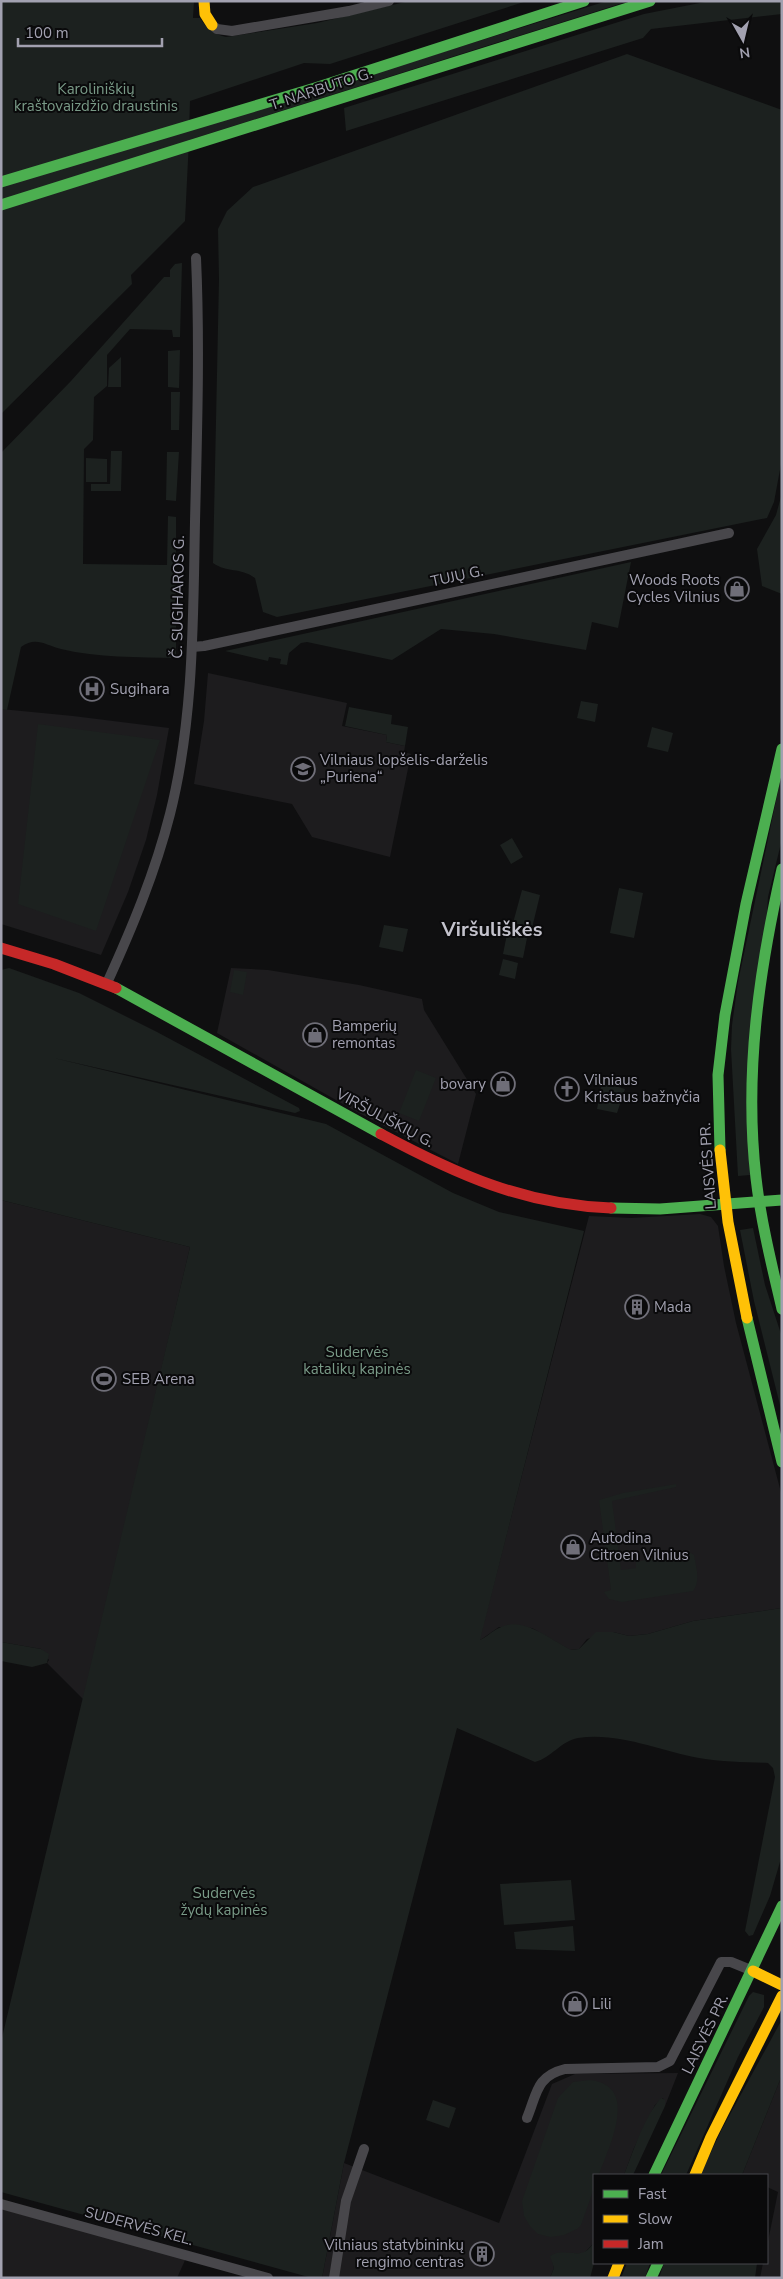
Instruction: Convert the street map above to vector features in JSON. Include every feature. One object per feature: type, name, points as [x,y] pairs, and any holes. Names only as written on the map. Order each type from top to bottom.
[{"type":"main road","points":[[204,1],[205,14],[212,25]]},
{"type":"main road","name":"T. NARBUTO G.","points":[[1,182],[315,88],[584,1]]},
{"type":"main road","name":"T. NARBUTO G.","points":[[1,205],[650,1]]},
{"type":"main road","name":"LAISVĖS PR.","points":[[782,749],[746,900],[725,1010],[718,1075],[720,1150],[725,1204],[744,1309],[782,1462]]},
{"type":"main road","points":[[782,869],[768,926],[756,1010],[752,1076],[752,1128],[760,1201],[782,1309]]},
{"type":"main road","name":"VIRŠULIŠKIŲ G.","points":[[1,948],[62,966],[107,983],[224,1045],[386,1137],[459,1175],[502,1190],[538,1200],[615,1211],[782,1200]]},
{"type":"main road","name":"LAISVĖS PR.","points":[[654,2174],[753,1971],[782,1906]]},
{"type":"main road","points":[[753,1971],[782,1985]]},
{"type":"main road","points":[[695,2174],[711,2137],[782,1996]]},
{"type":"main road","points":[[613,2278],[619,2264]]},
{"type":"main road","points":[[652,2278],[658,2264]]},
{"type":"street","points":[[212,25],[217,29],[232,31],[349,11],[390,1]]},
{"type":"street","name":"Č. SUGIHAROS G.","points":[[107,983],[147,888],[170,814],[184,742],[192,647],[197,439],[196,258]]},
{"type":"street","name":"TUJŲ G.","points":[[192,647],[204,646],[729,533]]},
{"type":"street","points":[[527,2118],[542,2080],[556,2071],[565,2069],[658,2067],[670,2062],[721,1962],[731,1962],[753,1971]]},
{"type":"street","points":[[334,2278],[346,2201],[364,2148]]},
{"type":"street","name":"SUDERVĖS KEL.","points":[[1,2204],[268,2278]]},
{"type":"shaded area","name":"Vilniaus lopšelis-darželis „Puriena“","points":[[208,673],[347,703],[342,726],[387,735],[386,742],[405,746],[404,752],[411,754],[390,857],[312,837],[292,804],[194,784],[204,721]]},
{"type":"shaded area","points":[[1,709],[169,728],[157,795],[146,840],[128,892],[101,955],[1,924]]},
{"type":"shaded area","points":[[231,968],[268,970],[359,985],[422,999],[424,1010],[476,1094],[458,1164],[359,1113],[217,1033]]},
{"type":"shaded area","points":[[1,1200],[190,1247],[84,1700],[47,1663],[49,1660],[41,1649],[1,1642]]},
{"type":"shaded area","points":[[700,1214],[711,1217],[718,1226],[736,1323],[782,1496],[782,1608],[693,1621],[648,1634],[629,1636],[613,1632],[587,1639],[579,1649],[570,1650],[532,1628],[499,1627],[479,1641],[589,1216],[631,1218]]},
{"type":"shaded area","points":[[678,2073],[665,2106],[663,2098],[655,2105],[634,2148],[624,2174],[593,2174],[593,2244],[583,2254],[564,2253],[551,2256],[554,2268],[550,2278],[322,2278],[344,2163],[499,2223],[552,2084],[575,2074]]},
{"type":"shaded area","points":[[782,2075],[782,2278],[760,2278],[763,2264],[768,2264],[768,2241],[778,2192],[768,2187],[768,2174],[742,2174]]},
{"type":"shaded area","points":[[1,2209],[186,2258],[177,2278],[1,2278]]},
{"type":"green space","name":"Karoliniškių kraštovaizdžio draustinis","points":[[1,1],[194,1],[193,18],[200,18],[211,30],[226,37],[317,23],[409,1],[527,1],[330,64],[304,63],[190,101],[189,131],[607,1],[629,1],[189,140],[185,221],[131,275],[132,284],[1,414]]},
{"type":"green space","points":[[710,1],[782,1],[782,14],[651,29],[643,38],[346,131],[344,108],[644,14]]},
{"type":"green space","points":[[627,54],[782,110],[782,459],[774,502],[767,518],[277,617],[263,612],[255,578],[244,572],[223,568],[213,563],[219,279],[218,229],[227,211],[253,187]]},
{"type":"green space","points":[[182,263],[180,337],[173,337],[172,330],[130,329],[107,355],[107,386],[94,397],[93,440],[84,449],[83,564],[167,565],[168,516],[176,517],[176,658],[89,654],[61,649],[41,642],[31,642],[21,647],[7,710],[1,709],[1,453],[71,381],[164,277],[170,277],[170,270],[175,264]]},
{"type":"green space","points":[[180,350],[179,388],[168,387],[168,351]]},
{"type":"green space","points":[[121,357],[121,387],[108,387],[109,368]]},
{"type":"green space","points":[[171,392],[180,392],[179,430],[171,430]]},
{"type":"green space","points":[[111,451],[122,451],[121,491],[91,491],[91,484],[110,484]]},
{"type":"green space","points":[[167,452],[179,452],[176,501],[166,500]]},
{"type":"green space","points":[[86,458],[107,459],[107,482],[86,482]]},
{"type":"green space","points":[[782,493],[782,594],[762,586],[757,549],[776,515]]},
{"type":"green space","points":[[631,562],[618,628],[592,622],[586,650],[494,634],[441,629],[392,660],[307,642],[301,643],[289,653],[287,665],[280,664],[281,659],[269,657],[268,661],[225,651]]},
{"type":"green space","points":[[581,701],[598,704],[595,722],[577,718]]},
{"type":"green space","points":[[349,707],[392,715],[391,724],[408,727],[405,746],[386,742],[387,735],[345,726]]},
{"type":"green space","points":[[38,724],[160,740],[96,931],[18,904]]},
{"type":"green space","points":[[652,727],[673,733],[668,752],[647,747]]},
{"type":"green space","points":[[782,772],[782,839],[768,897],[750,1175],[738,1176],[731,1049],[732,1025],[738,982]]},
{"type":"green space","points":[[512,838],[523,857],[511,864],[500,845]]},
{"type":"green space","points":[[619,888],[643,893],[634,938],[610,933]]},
{"type":"green space","points":[[522,890],[540,895],[532,928],[513,923]]},
{"type":"green space","points":[[384,925],[408,929],[403,952],[379,947]]},
{"type":"green space","points":[[507,934],[527,938],[523,958],[503,954]]},
{"type":"green space","points":[[503,959],[518,963],[515,979],[499,975]]},
{"type":"green space","points":[[9,968],[79,993],[157,1032],[299,1108],[300,1111],[295,1113],[54,1058],[326,1124],[453,1193],[499,1212],[584,1231],[480,1640],[499,1628],[517,1625],[536,1630],[571,1650],[579,1649],[596,1632],[613,1632],[629,1636],[648,1634],[693,1621],[782,1608],[782,1855],[770,1896],[753,1935],[749,1936],[745,1931],[775,1777],[773,1768],[768,1763],[708,1759],[624,1740],[594,1737],[578,1738],[566,1742],[546,1757],[535,1762],[457,1728],[344,2163],[322,2278],[312,2278],[1,2192],[1,2042],[190,1247],[1,1200],[1,970]]},
{"type":"green space","points":[[234,970],[247,972],[243,995],[230,992]]},
{"type":"green space","points":[[416,1070],[436,1078],[419,1121],[399,1113]]},
{"type":"green space","points":[[602,1082],[625,1089],[617,1113],[597,1109]]},
{"type":"green space","points":[[753,1228],[765,1285],[782,1337],[782,1413],[754,1301],[740,1230]]},
{"type":"green space","points":[[676,1484],[676,1487],[612,1501],[621,1570],[636,1568],[636,1562],[687,1551],[694,1555],[697,1574],[697,1583],[693,1591],[622,1602],[609,1599],[604,1592],[611,1590],[599,1500],[623,1493]]},
{"type":"green space","points":[[1,1642],[41,1649],[49,1654],[47,1663],[32,1667],[1,1661]]},
{"type":"green space","points":[[571,1880],[575,1920],[504,1925],[500,1884]]},
{"type":"green space","points":[[573,1926],[575,1951],[516,1949],[514,1932]]},
{"type":"green space","points":[[753,1992],[764,1995],[764,2007],[738,2057],[686,2174],[661,2174],[749,1996]]},
{"type":"green space","points":[[782,2022],[782,2075],[742,2174],[700,2174],[722,2129]]},
{"type":"green space","points":[[590,2080],[605,2085],[614,2094],[618,2106],[617,2120],[614,2135],[599,2174],[593,2174],[593,2191],[581,2225],[564,2235],[550,2237],[538,2234],[530,2226],[524,2216],[522,2201],[558,2098],[573,2082]]},
{"type":"green space","points":[[661,2098],[665,2100],[665,2106],[633,2174],[624,2174],[644,2125]]},
{"type":"green space","points":[[433,2100],[456,2108],[449,2128],[426,2120]]},
{"type":"green space","points":[[593,2243],[594,2264],[590,2278],[550,2278],[554,2268],[550,2256],[562,2252],[584,2252]]},
{"type":"green space","points":[[627,2264],[650,2264],[645,2278],[621,2278]]},
{"type":"green space","points":[[664,2264],[757,2264],[755,2278],[659,2278]]},
{"type":"traffic: fast","points":[[1,182],[315,88],[584,1]]},
{"type":"traffic: fast","points":[[1,205],[650,1]]},
{"type":"traffic: fast","points":[[720,1150],[718,1075],[725,1015],[746,904],[782,749]]},
{"type":"traffic: fast","points":[[782,869],[767,945],[756,1022],[752,1100],[758,1194],[782,1309]]},
{"type":"traffic: fast","points":[[116,988],[381,1134]]},
{"type":"traffic: fast","points":[[611,1208],[660,1209],[782,1200]]},
{"type":"traffic: fast","points":[[747,1318],[782,1462]]},
{"type":"traffic: fast","points":[[654,2174],[782,1906]]},
{"type":"traffic: fast","points":[[651,2278],[658,2264]]},
{"type":"traffic: slow","points":[[204,1],[205,14],[212,25]]},
{"type":"traffic: slow","points":[[720,1150],[728,1222],[747,1318]]},
{"type":"traffic: slow","points":[[753,1971],[782,1985]]},
{"type":"traffic: slow","points":[[695,2174],[711,2137],[782,1996]]},
{"type":"traffic: slow","points":[[613,2278],[619,2264]]},
{"type":"traffic: jam","points":[[1,948],[54,964],[116,988]]},
{"type":"traffic: jam","points":[[381,1134],[436,1162],[492,1185],[549,1201],[579,1206],[611,1208]]},
{"type":"place","name":"Woods Roots Cycles Vilnius","points":[[737,589]]},
{"type":"place","name":"Sugihara","points":[[92,689]]},
{"type":"place","name":"Vilniaus lopšelis-darželis „Puriena“","points":[[303,769]]},
{"type":"place","name":"Bamperių remontas","points":[[315,1035]]},
{"type":"place","name":"bovary","points":[[503,1084]]},
{"type":"place","name":"Vilniaus Kristaus bažnyčia","points":[[567,1089]]},
{"type":"place","name":"Mada","points":[[637,1307]]},
{"type":"place","name":"SEB Arena","points":[[104,1379]]},
{"type":"place","name":"Autodina Citroen Vilnius","points":[[573,1547]]},
{"type":"place","name":"Lili","points":[[575,2004]]},
{"type":"place","name":"Vilniaus statybininkų rengimo centras","points":[[482,2254]]},
{"type":"district","name":"Viršuliškės","points":[[492,929]]},
{"type":"park label","name":"Sudervės katalikų kapinės","points":[[357,1360]]},
{"type":"park label","name":"Sudervės žydų kapinės","points":[[224,1902]]}]
